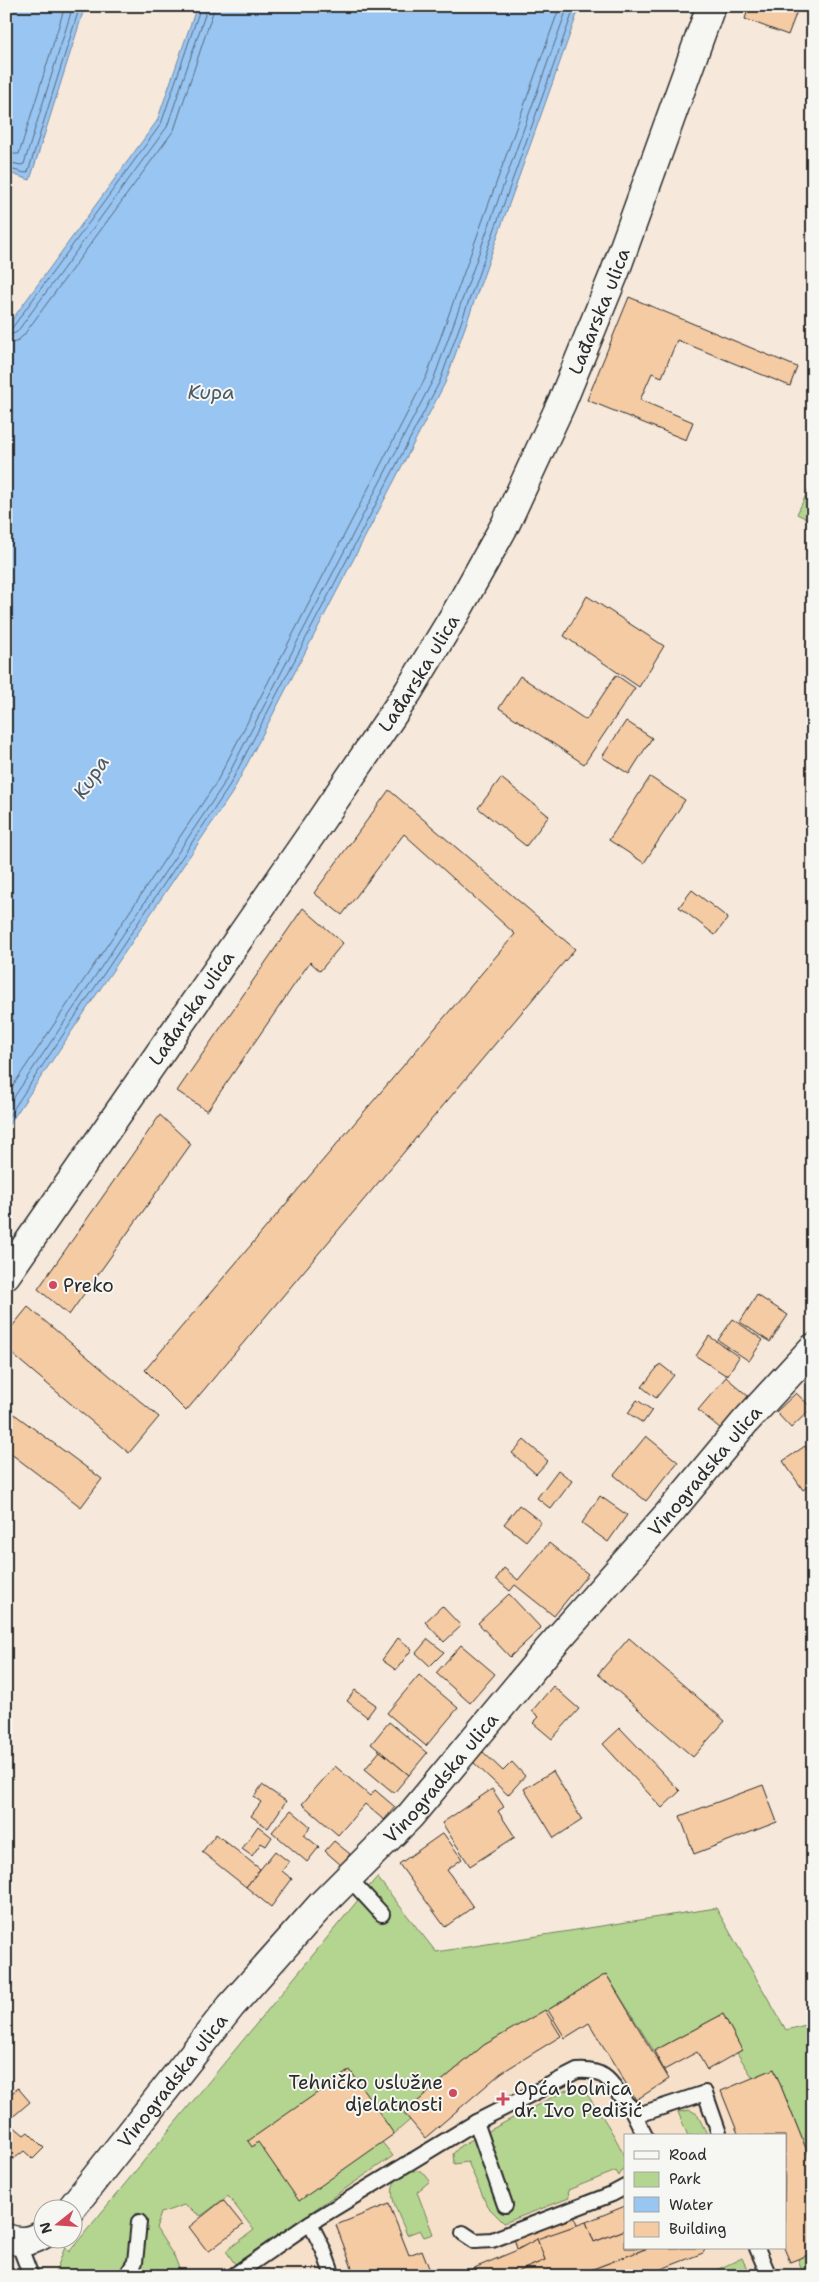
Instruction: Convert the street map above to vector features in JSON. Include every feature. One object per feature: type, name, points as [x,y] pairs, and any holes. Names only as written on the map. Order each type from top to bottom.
[{"type":"street","name":"Lađarska ulica","points":[[6,1275],[408,692],[458,611],[506,523],[565,394],[625,244],[711,6]]},
{"type":"street","name":"Vinogradska ulica","points":[[78,2200],[231,2006],[321,1905],[410,1816],[548,1650],[670,1512],[744,1423],[813,1348]]},
{"type":"lane","points":[[348,1878],[382,1914]]},
{"type":"lane","points":[[233,2276],[310,2223],[476,2122],[577,2070],[591,2070],[604,2074],[632,2110],[644,2134]]},
{"type":"lane","points":[[632,2110],[641,2114],[652,2112],[705,2093],[719,2134]]},
{"type":"lane","points":[[476,2122],[505,2205]]},
{"type":"lane","points":[[463,2233],[481,2242],[501,2237],[612,2194],[624,2188]]},
{"type":"lane","points":[[126,2276],[135,2262],[139,2222]]},
{"type":"lane","points":[[310,2223],[323,2249],[333,2276]]},
{"type":"lane","points":[[22,2239],[31,2276]]},
{"type":"lane","points":[[758,2250],[769,2276]]},
{"type":"shaded area","name":"Opća bolnica dr. Ivo Pedišić","points":[[377,1877],[436,1952],[716,1908],[786,2030],[813,2023],[813,2276],[47,2276],[71,2250],[82,2250],[82,2236]]},
{"type":"green space","points":[[813,480],[813,522],[797,514]]},
{"type":"green space","points":[[377,1877],[436,1952],[716,1908],[786,2030],[813,2023],[813,2166],[774,2069],[753,2078],[737,2053],[742,2050],[723,2014],[654,2051],[606,1974],[548,2010],[484,2045],[404,2113],[410,2120],[382,2142],[393,2156],[235,2264],[226,2251],[254,2230],[228,2196],[201,2216],[184,2205],[161,2213],[156,2228],[175,2258],[182,2276],[54,2276],[64,2250],[69,2252],[71,2250],[82,2250],[82,2236]]},
{"type":"green space","points":[[574,2088],[582,2089],[587,2094],[614,2135],[619,2146],[624,2158],[622,2171],[619,2176],[616,2171],[568,2190],[569,2198],[504,2223],[487,2206],[468,2162],[454,2164],[453,2154],[460,2146],[564,2091]]},
{"type":"green space","points":[[690,2110],[697,2114],[707,2134],[687,2134],[678,2112]]},
{"type":"green space","points":[[410,2171],[422,2171],[430,2181],[417,2192],[433,2234],[424,2237],[420,2230],[407,2235],[393,2199],[392,2190],[394,2183],[400,2176]]},
{"type":"green space","points":[[813,2253],[813,2276],[804,2276],[798,2259]]},
{"type":"green space","points":[[742,2258],[750,2276],[704,2276]]},
{"type":"water","points":[[6,6],[85,6],[30,180],[6,172]]},
{"type":"water","name":"Kupa","points":[[197,6],[580,6],[445,383],[232,793],[6,1129],[6,328],[157,121]]},
{"type":"building","points":[[749,6],[799,6],[788,35],[745,19]]},
{"type":"building","points":[[629,297],[797,367],[790,386],[677,340],[662,377],[652,373],[640,400],[693,422],[686,440],[587,400]]},
{"type":"building","points":[[587,596],[664,646],[639,687],[564,636]]},
{"type":"building","points":[[616,675],[635,688],[584,764],[499,708],[520,676],[586,720]]},
{"type":"building","points":[[626,721],[652,738],[629,774],[602,757]]},
{"type":"building","points":[[650,777],[685,800],[644,863],[609,840]]},
{"type":"building","points":[[501,778],[549,816],[526,846],[478,808]]},
{"type":"building","points":[[389,790],[575,949],[186,1411],[145,1370],[515,934],[404,834],[342,915],[314,893]]},
{"type":"building","points":[[692,890],[728,918],[715,935],[679,907]]},
{"type":"building","points":[[303,908],[343,943],[320,971],[310,962],[207,1111],[177,1091]]},
{"type":"building","points":[[160,1115],[191,1144],[69,1315],[38,1289]]},
{"type":"building","points":[[757,1295],[788,1315],[770,1342],[740,1322]]},
{"type":"building","points":[[28,1307],[159,1417],[129,1453],[6,1349],[6,1334]]},
{"type":"building","points":[[733,1319],[763,1340],[749,1361],[718,1340]]},
{"type":"building","points":[[709,1336],[739,1357],[727,1376],[696,1356]]},
{"type":"building","points":[[660,1364],[674,1375],[656,1398],[642,1387]]},
{"type":"building","points":[[726,1377],[749,1397],[721,1429],[698,1410]]},
{"type":"building","points":[[796,1393],[812,1408],[791,1428],[776,1412]]},
{"type":"building","points":[[637,1400],[652,1410],[643,1423],[628,1413]]},
{"type":"building","points":[[6,1408],[102,1479],[81,1507],[6,1450]]},
{"type":"building","points":[[646,1436],[678,1462],[646,1501],[614,1475]]},
{"type":"building","points":[[524,1440],[548,1461],[536,1474],[512,1453]]},
{"type":"building","points":[[805,1446],[813,1457],[813,1483],[803,1490],[783,1461]]},
{"type":"building","points":[[558,1470],[572,1481],[551,1509],[537,1498]]},
{"type":"building","points":[[600,1496],[627,1515],[608,1542],[582,1523]]},
{"type":"building","points":[[519,1505],[541,1522],[526,1541],[504,1524]]},
{"type":"building","points":[[549,1543],[588,1574],[554,1616],[515,1585],[510,1591],[496,1579],[504,1568],[518,1580]]},
{"type":"building","points":[[509,1594],[541,1628],[510,1657],[478,1623]]},
{"type":"building","points":[[442,1606],[461,1626],[444,1642],[425,1622]]},
{"type":"building","points":[[398,1638],[412,1649],[396,1670],[382,1660]]},
{"type":"building","points":[[629,1638],[725,1721],[693,1757],[598,1674]]},
{"type":"building","points":[[428,1639],[444,1652],[430,1666],[416,1653]]},
{"type":"building","points":[[461,1645],[495,1674],[470,1703],[436,1673]]},
{"type":"building","points":[[419,1675],[458,1708],[426,1746],[387,1713]]},
{"type":"building","points":[[553,1686],[579,1709],[552,1739],[533,1723],[539,1717],[532,1711]]},
{"type":"building","points":[[355,1690],[376,1705],[367,1717],[347,1701]]},
{"type":"building","points":[[389,1722],[427,1753],[409,1775],[371,1744]]},
{"type":"building","points":[[620,1728],[680,1791],[662,1808],[603,1744]]},
{"type":"building","points":[[380,1751],[409,1775],[394,1793],[365,1769]]},
{"type":"building","points":[[483,1752],[503,1771],[512,1762],[525,1776],[508,1795],[473,1762]]},
{"type":"building","points":[[335,1766],[370,1796],[375,1790],[395,1807],[384,1820],[365,1804],[338,1835],[302,1804]]},
{"type":"building","points":[[553,1771],[582,1820],[554,1838],[524,1789]]},
{"type":"building","points":[[262,1785],[286,1801],[268,1828],[251,1816],[261,1802],[254,1797]]},
{"type":"building","points":[[763,1785],[777,1822],[694,1854],[680,1816]]},
{"type":"building","points":[[492,1789],[504,1807],[498,1811],[515,1837],[470,1866],[442,1823]]},
{"type":"building","points":[[291,1810],[311,1827],[304,1835],[319,1847],[307,1862],[272,1832]]},
{"type":"building","points":[[258,1826],[272,1837],[266,1846],[261,1843],[252,1856],[242,1849]]},
{"type":"building","points":[[443,1833],[462,1859],[447,1870],[473,1907],[445,1927],[399,1864]]},
{"type":"building","points":[[216,1834],[260,1869],[246,1887],[202,1852]]},
{"type":"building","points":[[334,1841],[350,1854],[341,1865],[325,1851]]},
{"type":"building","points":[[275,1851],[289,1862],[282,1871],[292,1879],[271,1907],[246,1887]]},
{"type":"building","points":[[606,1974],[669,2079],[636,2100],[589,2023],[565,2038],[548,2010]]},
{"type":"building","name":"Tehničko uslužne djelatnosti","points":[[545,2010],[561,2036],[501,2073],[425,2138],[404,2113],[484,2045]]},
{"type":"building","points":[[723,2014],[742,2050],[707,2070],[697,2052],[664,2070],[654,2051]]},
{"type":"building","points":[[774,2069],[813,2166],[813,2253],[790,2262],[785,2250],[786,2134],[738,2134],[721,2091]]},
{"type":"building","points":[[350,2070],[394,2134],[299,2201],[258,2142],[252,2147],[248,2141]]},
{"type":"building","points":[[18,2088],[30,2102],[9,2120],[6,2118],[6,2098]]},
{"type":"building","points":[[12,2125],[24,2135],[28,2132],[44,2148],[33,2159],[24,2151],[6,2165],[6,2129]]},
{"type":"building","points":[[223,2200],[243,2225],[208,2252],[189,2227]]},
{"type":"building","points":[[570,2203],[577,2225],[517,2249],[510,2224]]},
{"type":"building","points":[[389,2204],[409,2255],[422,2250],[431,2273],[424,2276],[355,2276],[336,2225]]},
{"type":"building","points":[[624,2206],[624,2230],[594,2242],[586,2222]]},
{"type":"building","points":[[586,2222],[594,2242],[624,2230],[624,2250],[643,2250],[575,2276],[520,2276],[519,2271],[545,2260],[537,2239]]},
{"type":"building","points":[[537,2239],[545,2260],[519,2271],[520,2276],[455,2276],[515,2251]]},
{"type":"building","points":[[643,2250],[705,2250],[703,2253],[643,2276],[575,2276]]},
{"type":"place","name":"Preko","points":[[53,1285]]},
{"type":"place","name":"Tehničko uslužne djelatnosti","points":[[453,2093]]},
{"type":"place","name":"Opća bolnica dr. Ivo Pedišić","points":[[503,2099]]}]
